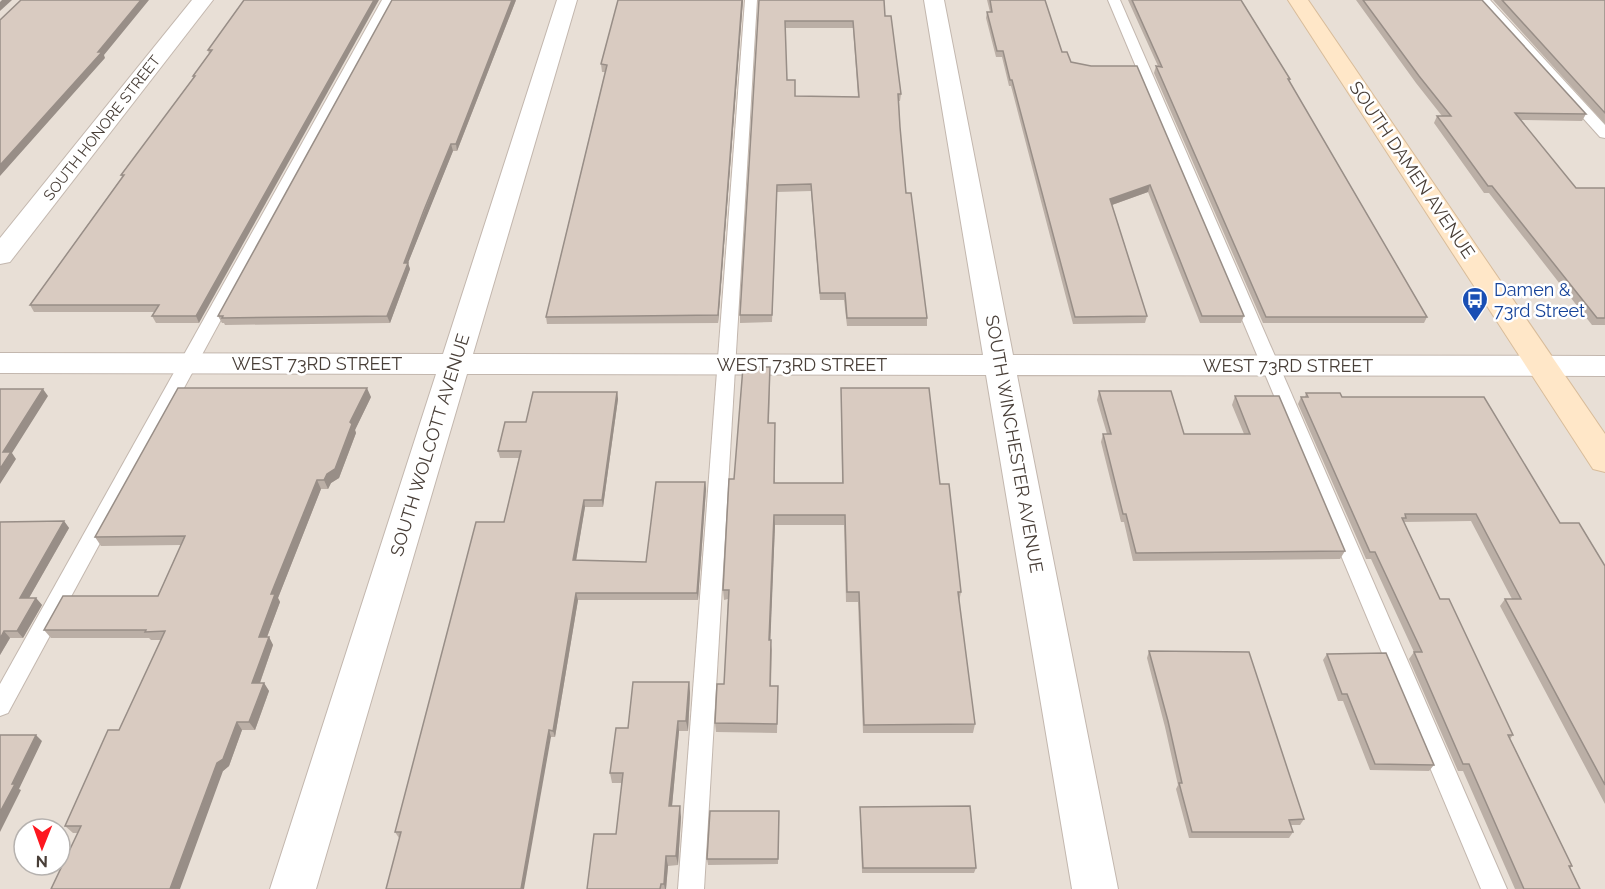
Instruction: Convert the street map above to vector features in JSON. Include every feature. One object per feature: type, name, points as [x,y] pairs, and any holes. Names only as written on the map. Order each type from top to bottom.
[{"type":"street","name":"SOUTH HONORE STREET","points":[[0,256],[203,0]]},
{"type":"street","name":"SOUTH WOLCOTT AVENUE","points":[[293,889],[567,0]]},
{"type":"street","name":"SOUTH WINCHESTER AVENUE","points":[[934,0],[1095,889]]},
{"type":"street","name":"SOUTH DAMEN AVENUE","points":[[1298,0],[1605,460]]},
{"type":"street","name":"WEST 73RD STREET","points":[[0,363],[1605,366]]},
{"type":"lane","points":[[0,706],[388,0]]},
{"type":"lane","points":[[691,889],[750,0]]},
{"type":"lane","points":[[1114,0],[1494,889]]},
{"type":"lane","points":[[1483,0],[1605,134]]},
{"type":"shaded area","points":[[0,0],[1605,0],[1605,889],[0,889]]},
{"type":"building","points":[[21,0],[141,0],[98,52],[102,52],[0,165],[0,20]]},
{"type":"building","points":[[244,0],[374,0],[196,316],[152,316],[159,305],[30,305],[124,175],[121,175],[195,76],[193,76],[212,50],[208,50]]},
{"type":"building","points":[[392,0],[512,0],[456,144],[451,144],[424,210],[404,263],[408,263],[387,316],[222,318],[223,316],[218,316]]},
{"type":"building","points":[[618,0],[742,0],[718,315],[546,317],[607,65],[601,64]]},
{"type":"building","points":[[759,0],[884,0],[885,16],[891,16],[901,94],[898,94],[906,193],[911,193],[927,318],[847,318],[845,293],[820,293],[811,184],[777,185],[772,315],[740,315]],"holes":[[[785,21],[853,21],[859,97],[795,96],[795,80],[787,80]]]},
{"type":"building","points":[[990,0],[1045,0],[1062,52],[1067,52],[1071,62],[1091,66],[1137,66],[1244,316],[1202,316],[1150,185],[1110,199],[1147,316],[1075,317],[1012,80],[1010,80],[1003,51],[997,51],[987,12],[992,12]]},
{"type":"building","points":[[1132,0],[1241,0],[1290,79],[1288,79],[1427,317],[1266,317],[1156,66],[1162,67]]},
{"type":"building","points":[[1363,0],[1482,0],[1586,114],[1515,113],[1576,188],[1605,188],[1605,318],[1597,318],[1492,186],[1488,186],[1437,116],[1451,116]]},
{"type":"building","points":[[1502,0],[1605,0],[1605,113]]},
{"type":"building","points":[[743,367],[770,367],[768,423],[775,423],[774,483],[843,483],[841,388],[929,388],[940,484],[949,484],[961,592],[958,592],[975,724],[864,725],[859,592],[847,592],[845,515],[774,515],[769,640],[771,640],[770,686],[778,686],[777,724],[715,723],[717,684],[724,684],[729,590],[723,590],[729,479],[734,479]]},
{"type":"building","points":[[178,388],[367,388],[350,422],[352,424],[335,469],[327,474],[324,480],[317,480],[271,594],[275,594],[259,637],[269,637],[252,683],[264,683],[249,722],[237,722],[223,759],[217,763],[170,889],[51,889],[57,877],[72,877],[72,845],[81,826],[72,826],[72,817],[69,817],[108,730],[119,730],[165,631],[44,630],[63,596],[158,596],[185,536],[95,537]]},
{"type":"building","points":[[0,389],[43,389],[3,452],[11,452],[0,469]]},
{"type":"building","points":[[1099,391],[1171,391],[1184,434],[1250,434],[1235,396],[1279,396],[1345,551],[1136,553],[1126,514],[1123,514],[1103,434],[1111,434]]},
{"type":"building","points":[[533,392],[617,392],[602,500],[584,500],[573,560],[646,562],[656,482],[705,482],[697,593],[576,593],[553,731],[549,730],[521,889],[386,889],[401,832],[395,832],[476,522],[504,522],[521,451],[498,451],[505,422],[526,422]]},
{"type":"building","points":[[1306,393],[1340,393],[1342,397],[1484,397],[1560,523],[1579,523],[1605,566],[1605,785],[1505,599],[1521,599],[1476,514],[1405,514],[1406,518],[1402,518],[1440,599],[1449,599],[1513,735],[1508,735],[1572,866],[1569,866],[1580,889],[1524,889],[1469,764],[1463,764],[1414,652],[1422,652],[1375,552],[1370,552],[1301,397],[1308,397]]},
{"type":"building","points":[[64,521],[20,598],[36,598],[17,631],[4,631],[0,639],[0,522]]},
{"type":"building","points":[[1149,651],[1249,652],[1304,819],[1289,820],[1293,832],[1192,832],[1179,783],[1182,783],[1168,721]]},
{"type":"building","points":[[1386,653],[1434,765],[1375,764],[1347,694],[1342,694],[1327,654]]},
{"type":"building","points":[[633,682],[689,682],[686,721],[678,721],[669,806],[680,806],[676,856],[666,856],[664,884],[661,884],[660,889],[587,889],[594,834],[616,834],[623,773],[610,773],[616,728],[628,728]]},
{"type":"building","points":[[0,735],[36,735],[0,812]]},
{"type":"building","points":[[970,806],[976,868],[863,868],[860,807]]},
{"type":"building","points":[[710,811],[779,811],[778,859],[707,859]]},
{"type":"place","name":"Damen & 73rd Street","points":[[1475,323]]}]
